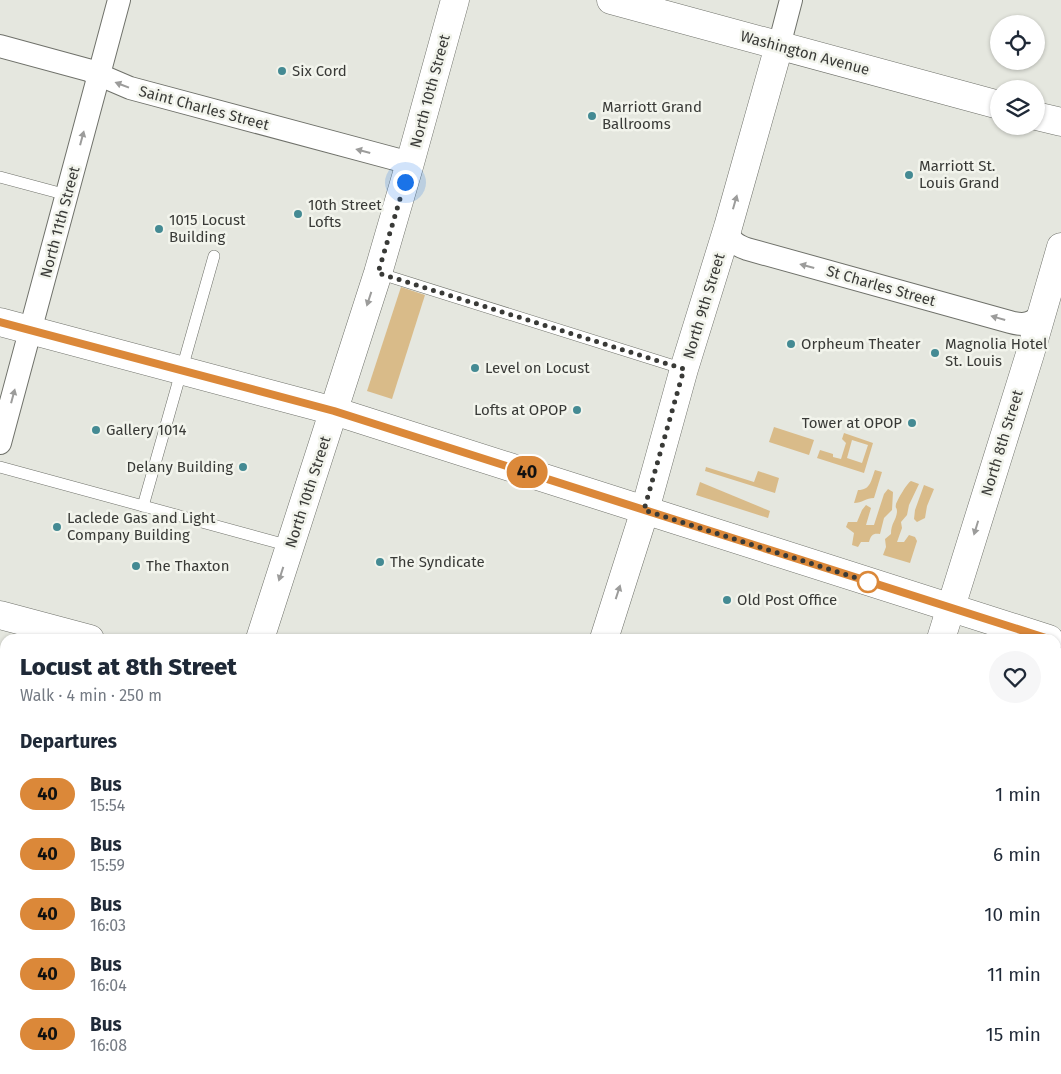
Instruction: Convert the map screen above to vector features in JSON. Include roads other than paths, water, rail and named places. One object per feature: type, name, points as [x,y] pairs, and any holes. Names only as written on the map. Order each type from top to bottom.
[{"type":"street","name":"North 11th Street","points":[[0,443],[119,0]]},
{"type":"street","name":"North 10th Street","points":[[262,634],[378,273],[455,0]]},
{"type":"street","name":"Washington Avenue","points":[[611,0],[990,103]]},
{"type":"street","name":"North 9th Street","points":[[606,634],[727,230],[791,0]]},
{"type":"street","name":"Saint Charles Street","points":[[0,46],[74,65],[130,88],[410,163]]},
{"type":"street","points":[[1045,118],[1061,122]]},
{"type":"street","name":"St Charles Street","points":[[727,230],[733,242],[747,249],[1010,322],[1026,325],[1032,323],[1042,314]]},
{"type":"street","name":"North 8th Street","points":[[943,634],[1061,247]]},
{"type":"street","points":[[0,322],[334,411],[1033,634]]},
{"type":"street","points":[[0,615],[71,634]]},
{"type":"lane","points":[[0,177],[67,195]]},
{"type":"lane","points":[[143,506],[214,256]]},
{"type":"lane","points":[[378,273],[684,369]]},
{"type":"lane","points":[[0,467],[290,546]]},
{"type":"place","name":"Six Cord","points":[[282,71]]},
{"type":"place","name":"Marriott Grand Ballrooms","points":[[592,116]]},
{"type":"place","name":"Marriott St. Louis Grand","points":[[909,175]]},
{"type":"place","name":"10th Street Lofts","points":[[298,214]]},
{"type":"place","name":"1015 Locust Building","points":[[159,229]]},
{"type":"place","name":"Orpheum Theater","points":[[791,344]]},
{"type":"place","name":"Magnolia Hotel St. Louis","points":[[935,353]]},
{"type":"place","name":"Level on Locust","points":[[475,368]]},
{"type":"place","name":"Lofts at OPOP","points":[[577,410]]},
{"type":"place","name":"Tower at OPOP","points":[[912,423]]},
{"type":"place","name":"Gallery 1014","points":[[96,430]]},
{"type":"place","name":"Delany Building","points":[[243,467]]},
{"type":"place","name":"Laclede Gas and Light Company Building","points":[[57,527]]},
{"type":"place","name":"The Syndicate","points":[[380,562]]},
{"type":"place","name":"The Thaxton","points":[[136,566]]},
{"type":"place","name":"Old Post Office","points":[[727,600]]}]
